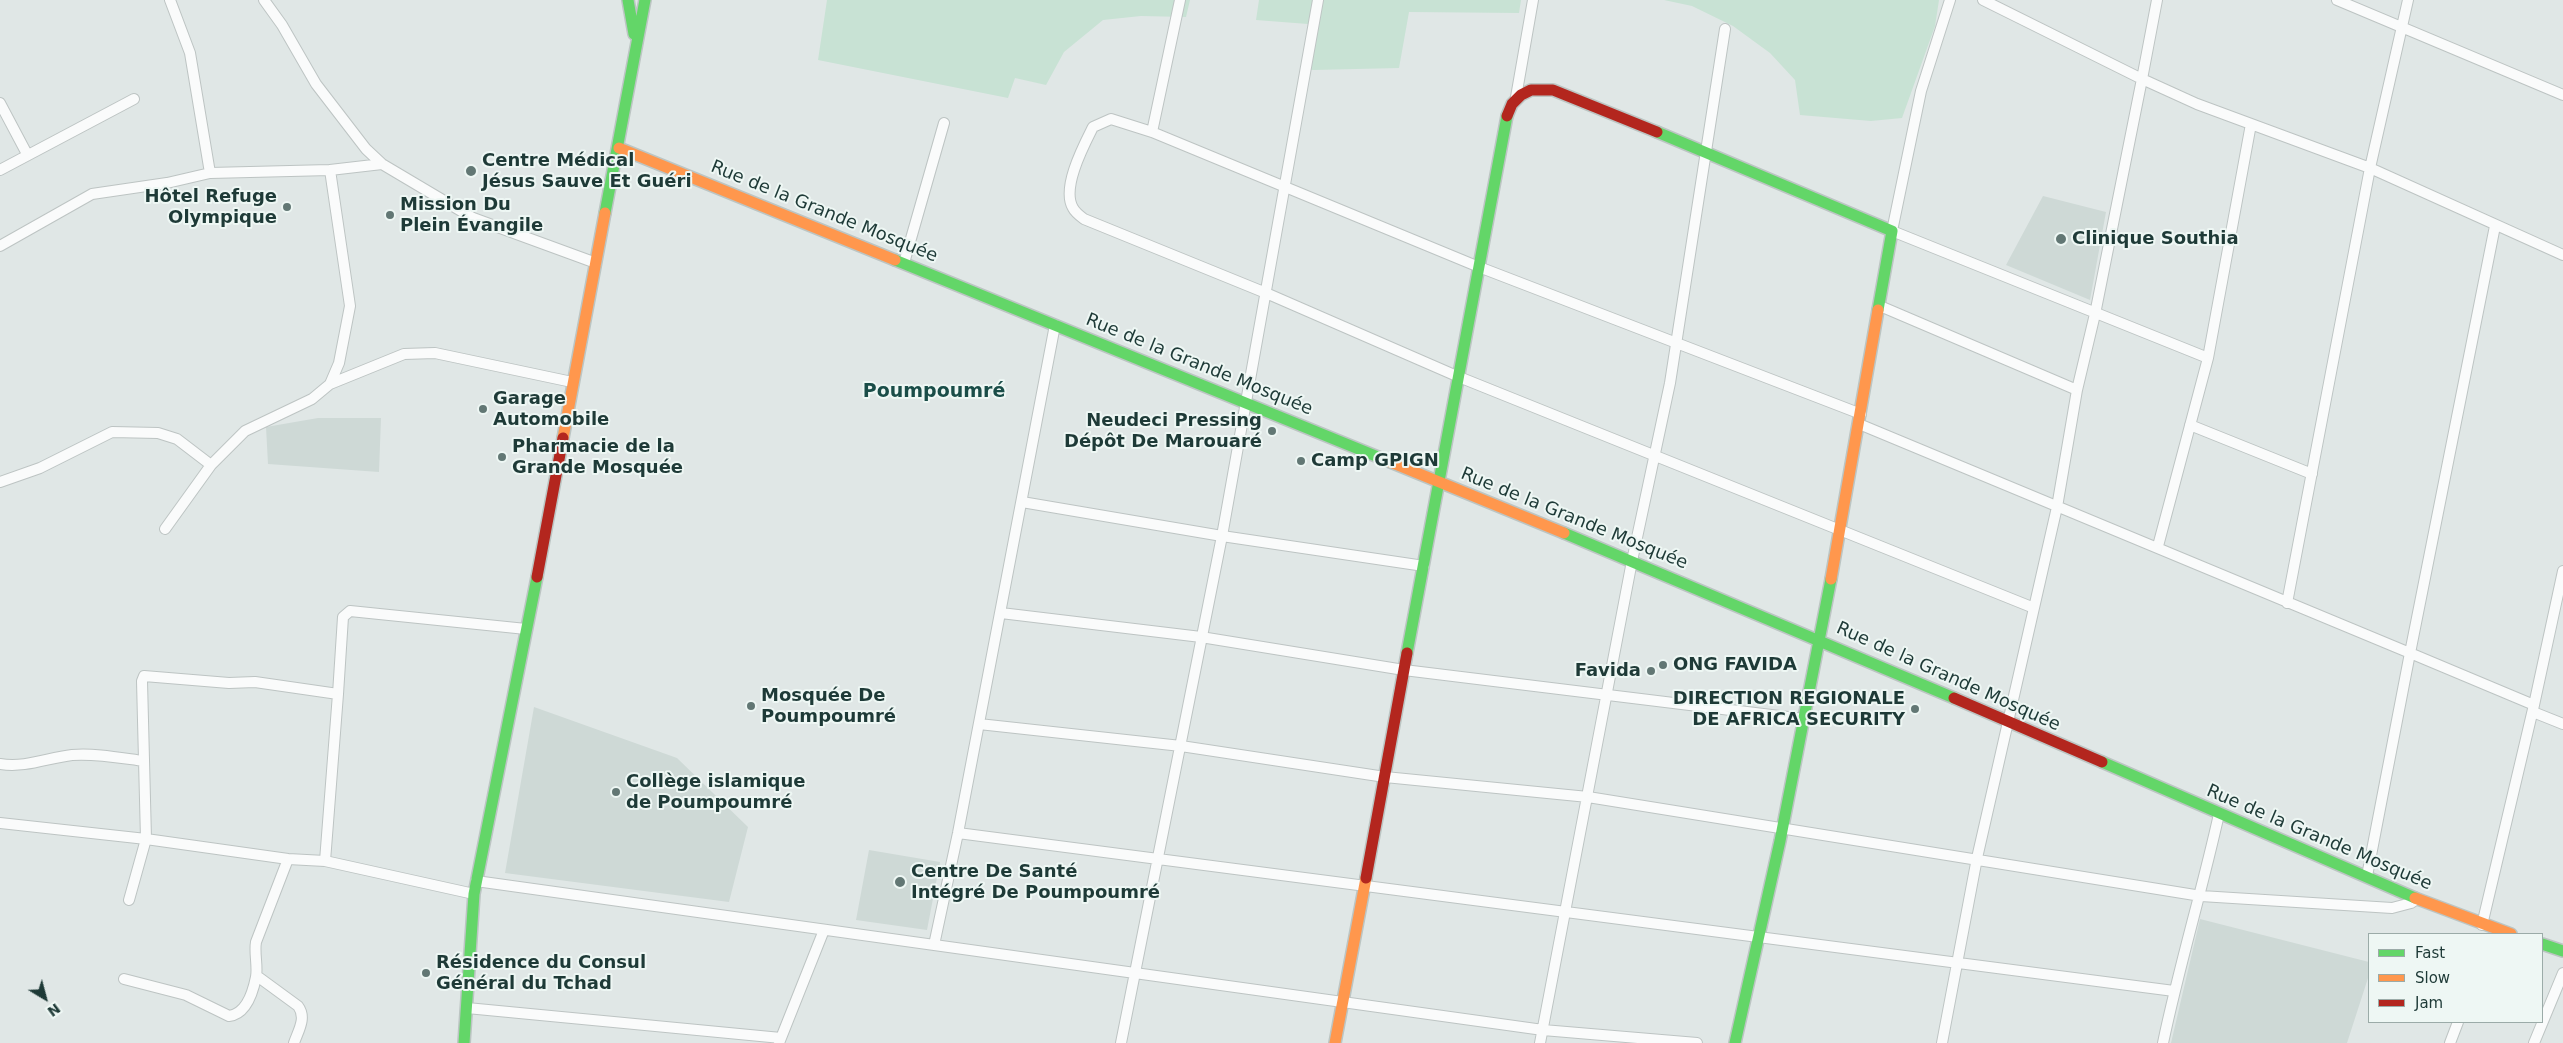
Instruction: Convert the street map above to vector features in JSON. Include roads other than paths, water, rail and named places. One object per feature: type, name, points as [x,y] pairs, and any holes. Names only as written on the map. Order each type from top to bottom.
[{"type":"street","points":[[170,0],[190,53],[210,174]]},
{"type":"street","points":[[264,0],[282,25],[316,84],[366,148],[382,164],[473,218],[596,263]]},
{"type":"street","points":[[628,0],[635,45]]},
{"type":"street","points":[[464,1043],[476,881],[515,697],[572,382],[619,148],[635,45],[645,0]]},
{"type":"street","points":[[1152,132],[1180,0]]},
{"type":"street","points":[[1121,1043],[1222,536],[1318,0]]},
{"type":"street","points":[[1335,1043],[1508,112],[1516,98],[1533,0]]},
{"type":"street","points":[[1735,1043],[1760,937],[1841,529],[1892,231],[1921,91],[1950,0]]},
{"type":"street","points":[[1983,0],[2142,79],[2197,104],[2370,168],[2495,226],[2563,255]]},
{"type":"street","points":[[1942,1043],[1978,858],[2057,507],[2077,390],[2095,314],[2157,0]]},
{"type":"street","points":[[2337,0],[2563,95]]},
{"type":"street","points":[[2287,603],[2370,168],[2408,0]]},
{"type":"street","points":[[1540,1043],[1588,797],[1606,693],[1632,561],[1656,454],[1676,344],[1725,29]]},
{"type":"street","points":[[1516,98],[1531,89],[1553,90],[1706,151],[1892,231],[2208,358]]},
{"type":"street","points":[[0,170],[134,99]]},
{"type":"street","points":[[0,103],[27,154]]},
{"type":"street","points":[[2034,608],[1656,454],[1459,377],[1266,294],[1084,219],[1072,207],[1070,190],[1077,159],[1093,127],[1111,119],[1152,132],[1479,267],[1860,419],[2057,507],[2158,546],[2287,603],[2410,653],[2563,724]]},
{"type":"street","points":[[904,263],[944,123]]},
{"type":"street","points":[[2158,546],[2208,358],[2251,124]]},
{"type":"street","name":"Rue de la Grande Mosquée","points":[[619,148],[1819,639],[2008,723],[2417,899],[2482,925],[2493,932]]},
{"type":"street","points":[[1,244],[92,194],[167,183],[210,174],[330,170],[382,164]]},
{"type":"street","points":[[330,170],[350,306],[339,363],[330,384]]},
{"type":"street","points":[[2367,876],[2495,226]]},
{"type":"street","points":[[1880,306],[2077,390]]},
{"type":"street","points":[[934,945],[1001,613],[1055,325]]},
{"type":"street","points":[[165,529],[211,465],[245,431],[312,399],[330,384],[404,354],[435,352],[572,382]]},
{"type":"street","points":[[2190,425],[2312,474]]},
{"type":"street","points":[[0,482],[40,468],[112,432],[158,433],[177,439],[211,465]]},
{"type":"street","points":[[1022,502],[1222,536],[1424,566]]},
{"type":"street","points":[[2482,925],[2533,709],[2563,571]]},
{"type":"street","points":[[325,861],[343,617],[350,611],[526,629]]},
{"type":"street","points":[[1001,613],[1201,637],[1404,670],[1606,693],[1804,719]]},
{"type":"street","points":[[129,900],[146,839],[142,681],[144,676],[255,682],[338,694]]},
{"type":"street","points":[[979,724],[1181,746],[1385,776],[1588,797],[1978,858],[2201,896],[2392,908],[2411,903],[2417,899]]},
{"type":"street","points":[[0,764],[18,767],[74,755],[111,756],[144,761]]},
{"type":"street","points":[[2164,1043],[2174,991],[2201,896],[2219,814]]},
{"type":"street","points":[[0,823],[146,839],[288,859],[325,861],[474,894]]},
{"type":"street","points":[[958,833],[2174,991]]},
{"type":"street","points":[[124,980],[186,995],[229,1016],[240,1012],[244,1008],[257,976],[254,951],[256,942],[288,859]]},
{"type":"street","points":[[476,881],[1543,1030],[1697,1043]]},
{"type":"street","points":[[467,1008],[780,1041],[824,930]]},
{"type":"street","points":[[2543,944],[2563,951]]},
{"type":"street","points":[[2543,1021],[2563,973]]},
{"type":"street","points":[[257,976],[298,1006],[302,1012],[302,1019],[294,1043]]},
{"type":"street","points":[[2450,1043],[2458,1023]]},
{"type":"street","points":[[2534,1043],[2542,1023]]},
{"type":"place","name":"Centre Médical Jésus Sauve Et Guéri","points":[[471,171]]},
{"type":"place","name":"Hôtel Refuge Olympique","points":[[287,207]]},
{"type":"place","name":"Mission Du Plein Évangile","points":[[390,215]]},
{"type":"place","name":"Clinique Southia","points":[[2061,239]]},
{"type":"place","name":"Garage Automobile","points":[[483,409]]},
{"type":"place","name":"Neudeci Pressing Dépôt De Marouaré","points":[[1272,431]]},
{"type":"place","name":"Pharmacie de la Grande Mosquée","points":[[502,457]]},
{"type":"place","name":"Camp GPIGN","points":[[1301,461]]},
{"type":"place","name":"ONG FAVIDA","points":[[1663,665]]},
{"type":"place","name":"Favida","points":[[1651,671]]},
{"type":"place","name":"Mosquée De Poumpoumré","points":[[751,706]]},
{"type":"place","name":"DIRECTION REGIONALE DE AFRICA SECURITY","points":[[1915,709]]},
{"type":"place","name":"Collège islamique de Poumpoumré","points":[[616,792]]},
{"type":"place","name":"Centre De Santé Intégré De Poumpoumré","points":[[900,882]]},
{"type":"place","name":"Résidence du Consul Général du Tchad","points":[[426,973]]},
{"type":"district","name":"Poumpoumré","points":[[934,392]]}]
